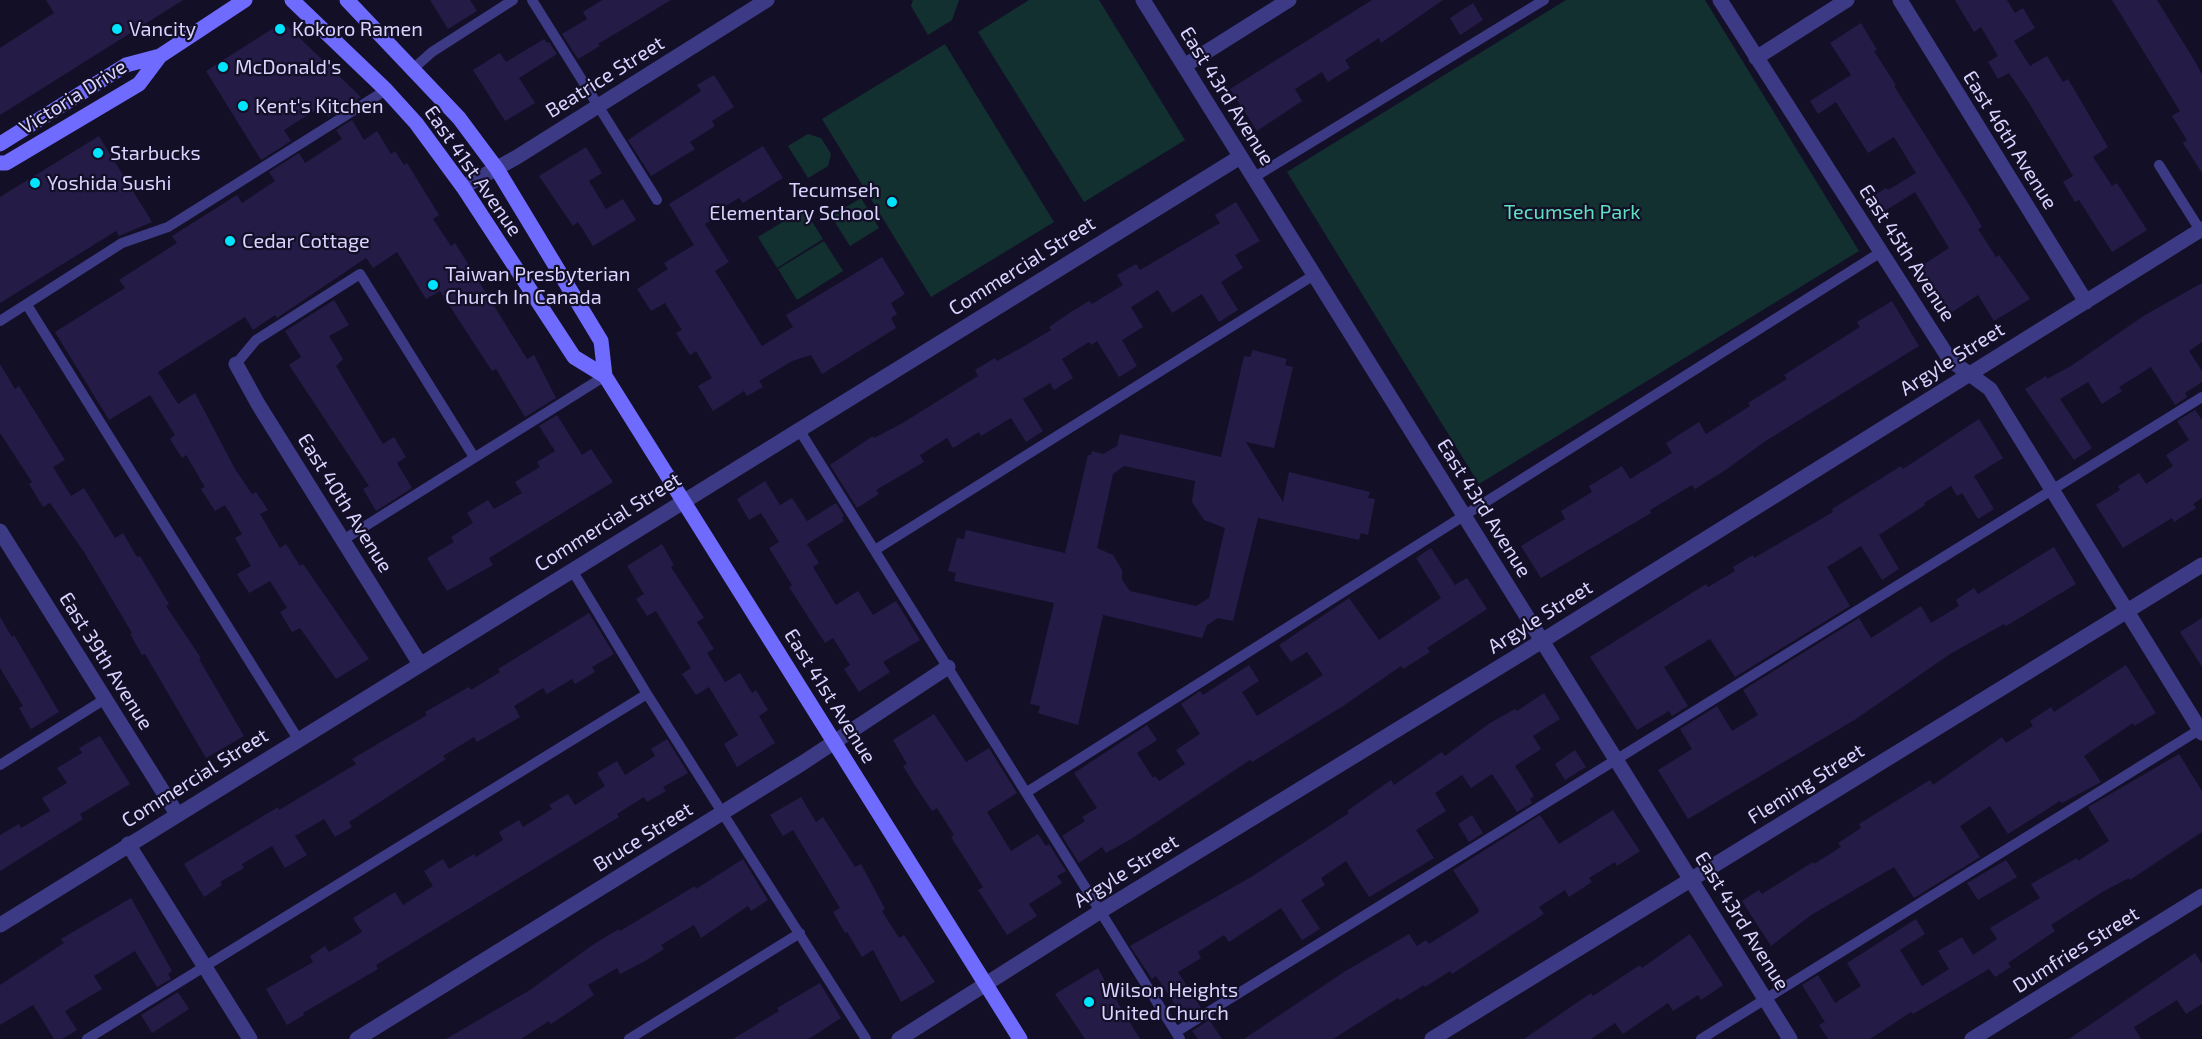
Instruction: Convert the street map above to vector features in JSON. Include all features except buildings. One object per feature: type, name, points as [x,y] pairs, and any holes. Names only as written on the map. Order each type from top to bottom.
[{"type":"main road","name":"Victoria Drive","points":[[0,144],[126,65],[160,56],[245,0]]},
{"type":"main road","name":"East 41st Avenue","points":[[292,0],[386,90],[416,123],[463,187],[573,357],[605,376]]},
{"type":"main road","name":"East 41st Avenue","points":[[347,0],[459,118],[497,169],[601,341],[605,376],[1020,1039]]},
{"type":"main road","name":"Victoria Drive","points":[[0,163],[6,163],[139,84],[160,56]]},
{"type":"street","name":"Beatrice Street","points":[[463,187],[497,169],[767,0]]},
{"type":"street","name":"East 43rd Avenue","points":[[1143,0],[1790,1039]]},
{"type":"street","points":[[1184,66],[1289,0]]},
{"type":"street","name":"East 45th Avenue","points":[[1720,0],[1950,360],[1990,389],[2201,730]]},
{"type":"street","points":[[1756,58],[1848,0]]},
{"type":"street","name":"East 46th Avenue","points":[[1899,0],[2085,302]]},
{"type":"street","name":"Commercial Street","points":[[0,925],[798,428],[1240,157]]},
{"type":"street","name":"Argyle Street","points":[[899,1039],[1101,910],[1542,641],[1968,373],[2201,230]]},
{"type":"street","name":"East 40th Avenue","points":[[236,364],[258,404],[420,664]]},
{"type":"street","name":"East 39th Avenue","points":[[0,531],[177,814]]},
{"type":"street","name":"Fleming Street","points":[[1432,1039],[2202,565]]},
{"type":"street","name":"Bruce Street","points":[[357,1039],[723,813],[948,667]]},
{"type":"street","points":[[128,844],[250,1039]]},
{"type":"street","name":"Dumfries Street","points":[[1972,1039],[2202,896]]},
{"type":"lane","points":[[414,68],[432,52],[513,0]]},
{"type":"lane","points":[[532,0],[657,200]]},
{"type":"lane","points":[[1253,178],[1544,0]]},
{"type":"lane","points":[[0,321],[122,243],[168,227],[184,218],[386,90]]},
{"type":"lane","points":[[2159,165],[2201,230]]},
{"type":"lane","points":[[1027,792],[1881,252]]},
{"type":"lane","points":[[236,364],[256,340],[360,274],[474,457]]},
{"type":"lane","points":[[874,549],[1314,275]]},
{"type":"lane","points":[[27,305],[298,739]]},
{"type":"lane","points":[[344,540],[605,376]]},
{"type":"lane","points":[[798,428],[1178,1036],[1616,760],[2202,397]]},
{"type":"lane","points":[[572,570],[647,694],[866,1039]]},
{"type":"lane","points":[[87,1039],[647,694]]},
{"type":"lane","points":[[2,760],[105,699]]},
{"type":"lane","points":[[1701,1039],[2201,730]]},
{"type":"lane","points":[[629,1039],[800,933]]},
{"type":"green space","points":[[913,0],[959,0],[952,20],[928,35],[911,6]]},
{"type":"green space","points":[[1029,0],[1099,0],[1185,140],[1084,202],[978,32]]},
{"type":"green space","name":"Tecumseh Park","points":[[1566,0],[1705,0],[1859,251],[1479,484],[1287,172]]},
{"type":"green space","points":[[945,44],[1054,222],[931,297],[822,119]]},
{"type":"green space","points":[[808,134],[821,138],[831,154],[828,166],[808,178],[788,146]]},
{"type":"green space","points":[[861,198],[879,228],[850,246],[831,216]]},
{"type":"green space","points":[[804,209],[823,239],[777,268],[758,237]]},
{"type":"green space","points":[[824,241],[843,271],[797,300],[778,269]]},
{"type":"place","name":"Vancity","points":[[117,29]]},
{"type":"place","name":"Kokoro Ramen","points":[[280,29]]},
{"type":"place","name":"McDonald's","points":[[223,67]]},
{"type":"place","name":"Kent's Kitchen","points":[[243,106]]},
{"type":"place","name":"Starbucks","points":[[98,153]]},
{"type":"place","name":"Yoshida Sushi","points":[[35,183]]},
{"type":"place","name":"Tecumseh Elementary School","points":[[892,202]]},
{"type":"place","name":"Cedar Cottage","points":[[230,241]]},
{"type":"place","name":"Taiwan Presbyterian Church In Canada","points":[[433,285]]},
{"type":"place","name":"Wilson Heights United Church","points":[[1089,1002]]}]
